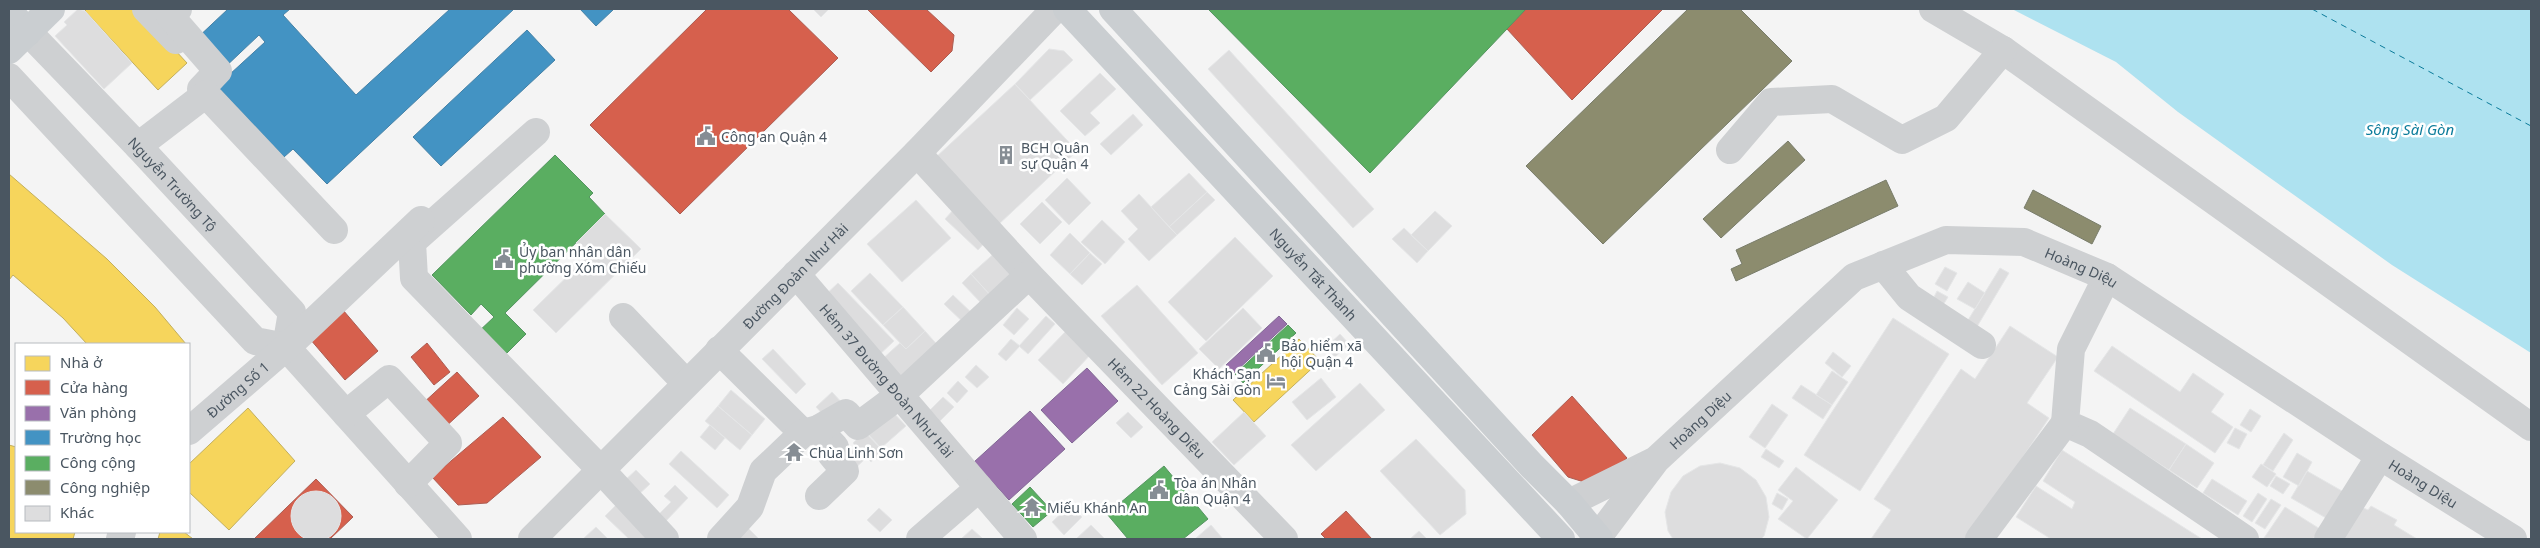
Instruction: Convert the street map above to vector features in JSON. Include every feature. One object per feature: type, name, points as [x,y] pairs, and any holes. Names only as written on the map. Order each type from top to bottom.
[{"type":"main road","points":[[9,50],[51,9]]},
{"type":"main road","name":"Nguyễn Tất Thành","points":[[1067,9],[1546,534]]},
{"type":"main road","points":[[1113,9],[1532,466],[1569,503],[1598,539]]},
{"type":"main road","points":[[9,12],[28,32]]},
{"type":"main road","points":[[1546,534],[1569,503]]},
{"type":"street","points":[[146,9],[192,57]]},
{"type":"street","points":[[178,9],[170,16],[218,72],[201,89],[334,230]]},
{"type":"street","name":"Đường Đoàn Như Hài","points":[[532,539],[917,153],[1055,9]]},
{"type":"street","points":[[1933,9],[2003,50],[2531,427]]},
{"type":"street","name":"Nguyễn Trường Tộ","points":[[28,32],[138,146],[292,312],[286,347]]},
{"type":"street","points":[[1730,150],[1771,102],[1832,99],[1902,140],[1946,118],[2003,50]]},
{"type":"street","points":[[9,77],[255,341],[286,347],[458,539]]},
{"type":"street","points":[[138,146],[206,94]]},
{"type":"street","name":"Đường Số 1","points":[[190,430],[286,347],[533,125],[412,242],[414,278],[600,469]]},
{"type":"street","name":"Hẻm 22 Hoàng Diệu","points":[[917,153],[1030,275],[1284,539]]},
{"type":"street","name":"Hoàng Diệu","points":[[1598,539],[1656,460],[1854,277],[1946,240],[2024,242],[2107,277],[2380,456],[2513,539]]},
{"type":"street","points":[[1883,265],[1909,297],[1982,345]]},
{"type":"street","name":"Hẻm 37 Đường Đoàn Như Hài","points":[[796,274],[901,394],[1023,539]]},
{"type":"street","points":[[721,539],[750,507],[763,471],[811,431],[846,413],[858,426],[901,394],[1030,275]]},
{"type":"street","points":[[1979,539],[2065,423],[2071,349],[2107,277]]},
{"type":"street","points":[[623,317],[686,383]]},
{"type":"street","points":[[719,350],[811,431],[835,447],[831,454],[845,471],[819,496]]},
{"type":"street","points":[[346,414],[389,379],[448,443],[408,484]]},
{"type":"street","points":[[2065,423],[2090,434],[2245,539]]},
{"type":"street","points":[[2328,539],[2380,456]]},
{"type":"street","name":"Hoàng Diệu","points":[[1569,503],[1656,460]]},
{"type":"street","points":[[600,469],[665,539]]},
{"type":"street","points":[[920,539],[979,488]]},
{"type":"water","name":"Sông Sài Gòn","points":[[2012,9],[2531,9],[2531,353],[2392,265],[2178,112],[2116,62]]},
{"type":"building: Nhà ở","points":[[87,9],[137,9],[187,63],[158,90],[85,11]]},
{"type":"building: Nhà ở","points":[[9,174],[107,259],[155,307],[185,343],[86,343],[63,318],[13,275],[9,280]]},
{"type":"building: Nhà ở","name":"Khách Sạn Cảng Sài Gòn","points":[[1299,339],[1320,361],[1254,422],[1233,400]]},
{"type":"building: Nhà ở","points":[[248,408],[295,461],[229,530],[190,493],[190,463]]},
{"type":"building: Nhà ở","points":[[9,445],[15,447],[15,533],[75,533],[73,539],[9,539]]},
{"type":"building: Nhà ở","points":[[160,533],[185,533],[193,539],[158,539]]},
{"type":"building: Cửa hàng","points":[[707,9],[788,9],[838,58],[680,214],[590,125]]},
{"type":"building: Cửa hàng","points":[[867,9],[926,9],[954,35],[952,51],[931,72]]},
{"type":"building: Cửa hàng","points":[[1526,9],[1663,9],[1572,100],[1507,29]]},
{"type":"building: Cửa hàng","points":[[343,310],[378,351],[345,380],[310,339]]},
{"type":"building: Cửa hàng","points":[[427,343],[450,372],[434,385],[411,357]]},
{"type":"building: Cửa hàng","points":[[457,372],[479,396],[443,429],[421,405]]},
{"type":"building: Cửa hàng","points":[[1572,396],[1627,458],[1604,479],[1584,482],[1568,477],[1532,435]]},
{"type":"building: Cửa hàng","points":[[503,417],[541,457],[487,503],[458,505],[432,477]]},
{"type":"building: Cửa hàng","points":[[316,479],[353,517],[330,539],[254,539]]},
{"type":"building: Cửa hàng","points":[[1346,511],[1372,539],[1326,539],[1321,534]]},
{"type":"building: Văn phòng","points":[[1279,316],[1287,324],[1234,373],[1226,365]]},
{"type":"building: Văn phòng","points":[[1087,368],[1118,401],[1072,443],[1041,410]]},
{"type":"building: Văn phòng","points":[[1030,411],[1065,449],[1009,500],[974,462]]},
{"type":"building: Trường học","points":[[228,9],[290,9],[283,15],[356,95],[450,9],[514,9],[327,184],[293,149],[284,157],[217,86],[265,42],[259,35],[222,70],[194,41]]},
{"type":"building: Trường học","points":[[580,9],[614,9],[596,26]]},
{"type":"building: Trường học","points":[[527,30],[555,60],[441,166],[413,137]]},
{"type":"building: Công cộng","points":[[1208,9],[1526,9],[1370,173]]},
{"type":"building: Công cộng","name":"Ủy ban nhân dân phường Xóm Chiếu","points":[[555,155],[593,193],[589,197],[605,214],[505,313],[526,334],[501,359],[476,334],[494,317],[481,304],[471,315],[432,275]]},
{"type":"building: Công cộng","name":"Bảo hiểm xã hội Quận 4","points":[[1288,325],[1296,333],[1243,383],[1235,374]]},
{"type":"building: Công cộng","name":"Tòa án Nhân dân Quận 4","points":[[1164,466],[1208,519],[1183,539],[1128,539],[1107,514]]},
{"type":"building: Công cộng","name":"Miếu Khánh An","points":[[1030,487],[1052,511],[1033,527],[1012,504]]},
{"type":"building: Công nghiệp","points":[[1688,9],[1740,9],[1792,61],[1603,244],[1526,166]]},
{"type":"building: Công nghiệp","points":[[1788,141],[1805,160],[1721,238],[1703,219]]},
{"type":"building: Công nghiệp","points":[[1886,180],[1898,206],[1736,281],[1731,269],[1742,264],[1736,250]]},
{"type":"building: Công nghiệp","points":[[2033,190],[2101,226],[2092,244],[2024,208]]},
{"type":"building: Khác","points":[[78,9],[85,11],[132,63],[104,89],[55,36],[67,25],[64,22]]},
{"type":"building: Khác","points":[[813,9],[829,9],[821,17]]},
{"type":"building: Khác","points":[[1049,49],[1064,51],[1073,60],[1030,100],[1015,84]]},
{"type":"building: Khác","points":[[1229,50],[1374,209],[1353,228],[1208,69]]},
{"type":"building: Khác","points":[[1100,73],[1116,89],[1090,113],[1100,123],[1085,136],[1060,111]]},
{"type":"building: Khác","name":"BCH Quân sự Quận 4","points":[[1015,84],[1077,151],[998,225],[935,158]]},
{"type":"building: Khác","points":[[1133,114],[1143,125],[1111,155],[1100,144]]},
{"type":"building: Khác","points":[[1189,173],[1207,192],[1169,227],[1151,207]]},
{"type":"building: Khác","points":[[1067,178],[1091,203],[1069,225],[1045,200]]},
{"type":"building: Khác","points":[[1207,192],[1215,200],[1177,235],[1169,227]]},
{"type":"building: Khác","points":[[1139,194],[1177,235],[1149,261],[1128,239],[1138,229],[1121,211]]},
{"type":"building: Khác","points":[[916,200],[951,238],[902,282],[867,244]]},
{"type":"building: Khác","points":[[1042,202],[1062,222],[1040,244],[1020,224]]},
{"type":"building: Khác","points":[[954,209],[988,239],[978,250],[945,219]]},
{"type":"building: Khác","points":[[1435,211],[1452,226],[1428,251],[1411,235]]},
{"type":"building: Khác","points":[[605,214],[641,249],[556,333],[533,310],[589,255],[576,243]]},
{"type":"building: Khác","points":[[1102,220],[1125,242],[1105,264],[1081,242]]},
{"type":"building: Khác","points":[[1404,228],[1428,251],[1417,263],[1392,239]]},
{"type":"building: Khác","points":[[1070,233],[1090,253],[1070,274],[1050,255]]},
{"type":"building: Khác","points":[[1235,237],[1273,276],[1206,341],[1168,302]]},
{"type":"building: Khác","points":[[998,250],[1019,273],[992,297],[971,274]]},
{"type":"building: Khác","points":[[1090,253],[1102,264],[1082,285],[1070,274]]},
{"type":"building: Khác","points":[[1945,267],[1957,273],[1947,291],[1935,284]]},
{"type":"building: Khác","points":[[2000,268],[2009,273],[1972,335],[1962,330]]},
{"type":"building: Khác","points":[[870,273],[903,307],[883,325],[851,291]]},
{"type":"building: Khác","points":[[971,274],[992,297],[983,305],[962,283]]},
{"type":"building: Khác","points":[[1968,282],[1985,293],[1975,309],[1957,299]]},
{"type":"building: Khác","points":[[838,283],[894,341],[877,357],[821,299]]},
{"type":"building: Khác","points":[[1137,285],[1198,353],[1162,385],[1101,316]]},
{"type":"building: Khác","points":[[1937,291],[1948,297],[1940,310],[1930,305]]},
{"type":"building: Khác","points":[[953,295],[976,317],[967,326],[944,304]]},
{"type":"building: Khác","points":[[903,307],[925,331],[906,349],[883,325]]},
{"type":"building: Khác","points":[[1017,308],[1029,319],[1014,335],[1003,325]]},
{"type":"building: Khác","points":[[1243,308],[1262,328],[1219,369],[1199,349]]},
{"type":"building: Khác","points":[[1046,316],[1055,324],[1028,354],[1019,346]]},
{"type":"building: Khác","points":[[1893,318],[1949,354],[1860,491],[1804,455]]},
{"type":"building: Khác","points":[[2010,326],[2058,357],[2027,403],[2049,418],[1968,539],[1871,539],[1891,510],[1874,499],[1961,369],[1975,379]]},
{"type":"building: Khác","points":[[1067,330],[1092,353],[1063,384],[1038,360]]},
{"type":"building: Khác","points":[[925,331],[941,349],[902,386],[879,362],[900,343],[906,349]]},
{"type":"building: Khác","points":[[1340,334],[1349,344],[1335,357],[1326,347]]},
{"type":"building: Khác","points":[[1011,339],[1020,346],[1006,361],[998,354]]},
{"type":"building: Khác","points":[[2112,346],[2180,392],[2193,373],[2224,394],[2211,412],[2233,427],[2215,453],[2094,371]]},
{"type":"building: Khác","points":[[773,349],[806,384],[796,394],[762,359]]},
{"type":"building: Khác","points":[[1833,352],[1851,366],[1842,377],[1825,363]]},
{"type":"building: Khác","points":[[976,365],[989,377],[977,388],[965,377]]},
{"type":"building: Khác","points":[[1832,371],[1848,382],[1832,405],[1816,395]]},
{"type":"building: Khác","points":[[1321,378],[1336,397],[1307,420],[1292,402]]},
{"type":"building: Khác","points":[[958,381],[968,391],[957,403],[947,393]]},
{"type":"building: Khác","points":[[1360,383],[1385,410],[1316,471],[1291,445]]},
{"type":"building: Khác","points":[[1801,385],[1832,405],[1823,419],[1792,398]]},
{"type":"building: Khác","points":[[731,390],[765,419],[752,435],[718,406]]},
{"type":"building: Khác","points":[[832,392],[844,405],[828,420],[816,407]]},
{"type":"building: Khác","points":[[943,397],[954,407],[940,421],[930,410]]},
{"type":"building: Khác","points":[[1772,404],[1788,415],[1765,448],[1749,437]]},
{"type":"building: Khác","points":[[718,406],[752,435],[740,450],[705,421]]},
{"type":"building: Khác","points":[[2130,408],[2186,444],[2169,470],[2113,434]]},
{"type":"building: Khác","points":[[2250,409],[2261,416],[2251,432],[2240,425]]},
{"type":"building: Khác","points":[[891,410],[906,426],[881,448],[866,432]]},
{"type":"building: Khác","points":[[1128,412],[1143,427],[1131,438],[1116,423]]},
{"type":"building: Khác","points":[[1244,412],[1266,436],[1234,465],[1212,442]]},
{"type":"building: Khác","points":[[710,425],[725,438],[715,450],[700,437]]},
{"type":"building: Khác","points":[[2235,428],[2247,434],[2239,449],[2227,443]]},
{"type":"building: Khác","points":[[865,432],[883,451],[871,462],[853,443]]},
{"type":"building: Khác","points":[[2284,433],[2293,440],[2273,471],[2263,465]]},
{"type":"building: Khác","points":[[1416,439],[1465,490],[1466,514],[1440,535],[1380,471]]},
{"type":"building: Khác","points":[[2186,444],[2214,463],[2197,488],[2169,470]]},
{"type":"building: Khác","points":[[855,448],[865,459],[850,473],[840,462]]},
{"type":"building: Khác","points":[[1766,449],[1784,461],[1779,468],[1761,457]]},
{"type":"building: Khác","points":[[2062,450],[2202,539],[2051,539],[2016,517],[2036,486],[2072,509],[2075,502],[2043,481]]},
{"type":"building: Khác","points":[[681,451],[729,495],[717,508],[669,464]]},
{"type":"building: Khác","points":[[2297,453],[2312,462],[2299,486],[2283,477]]},
{"type":"building: Khác","points":[[1720,463],[1740,468],[1756,480],[1766,497],[1769,517],[1764,536],[1761,539],[1673,539],[1668,531],[1665,512],[1671,492],[1683,476],[1700,466]]},
{"type":"building: Khác","points":[[2261,464],[2276,474],[2267,487],[2252,477]]},
{"type":"building: Khác","points":[[1796,467],[1838,500],[1807,539],[1778,519],[1793,501],[1778,490]]},
{"type":"building: Khác","points":[[636,470],[650,484],[636,497],[622,483]]},
{"type":"building: Khác","points":[[2307,471],[2349,495],[2333,522],[2291,498]]},
{"type":"building: Khác","points":[[2276,476],[2290,484],[2283,494],[2270,486]]},
{"type":"building: Khác","points":[[2212,479],[2247,501],[2238,515],[2203,493]]},
{"type":"building: Khác","points":[[675,485],[688,498],[665,522],[658,515],[671,502],[664,496]]},
{"type":"building: Khác","points":[[316,491],[326,493],[334,498],[339,506],[341,516],[339,526],[334,534],[326,539],[316,541],[306,539],[298,534],[293,526],[291,516],[293,506],[298,498],[306,493]]},
{"type":"building: Khác","points":[[1777,493],[1788,499],[1782,510],[1772,504]]},
{"type":"building: Khác","points":[[2258,493],[2267,499],[2252,522],[2243,516]]},
{"type":"building: Khác","points":[[623,498],[664,539],[629,539],[605,516]]},
{"type":"building: Khác","points":[[2271,499],[2281,505],[2265,529],[2255,523]]},
{"type":"building: Khác","points":[[2355,504],[2368,510],[2371,506],[2397,520],[2394,525],[2417,539],[2332,539]]},
{"type":"building: Khác","points":[[1070,505],[1082,517],[1064,535],[1052,522]]},
{"type":"building: Khác","points":[[2285,507],[2320,529],[2313,539],[2264,538]]},
{"type":"building: Khác","points":[[879,508],[892,520],[880,532],[867,520]]},
{"type":"building: Khác","points":[[1091,525],[1105,539],[1076,539]]},
{"type":"building: Khác","points":[[1211,525],[1223,539],[1195,539]]},
{"type":"building: Khác","points":[[596,527],[608,539],[583,539]]},
{"type":"building: Khác","points":[[748,528],[759,539],[741,539],[739,537]]},
{"type":"building: Khác","points":[[972,529],[982,538],[961,539]]},
{"type":"building: Khác","points":[[1419,531],[1427,539],[1410,539]]},
{"type":"ferry route","points":[[2312,9],[2531,126]]},
{"type":"place","name":"Công an Quận 4","points":[[706,136]]},
{"type":"place","name":"BCH Quân sự Quận 4","points":[[1006,155]]},
{"type":"place","name":"Ủy ban nhân dân phường Xóm Chiếu","points":[[504,259]]},
{"type":"place","name":"Bảo hiểm xã hội Quận 4","points":[[1266,353]]},
{"type":"place","name":"Khách Sạn Cảng Sài Gòn","points":[[1276,381]]},
{"type":"place","name":"Chùa Linh Sơn","points":[[794,452]]},
{"type":"place","name":"Tòa án Nhân dân Quận 4","points":[[1159,490]]},
{"type":"place","name":"Miếu Khánh An","points":[[1032,507]]}]
